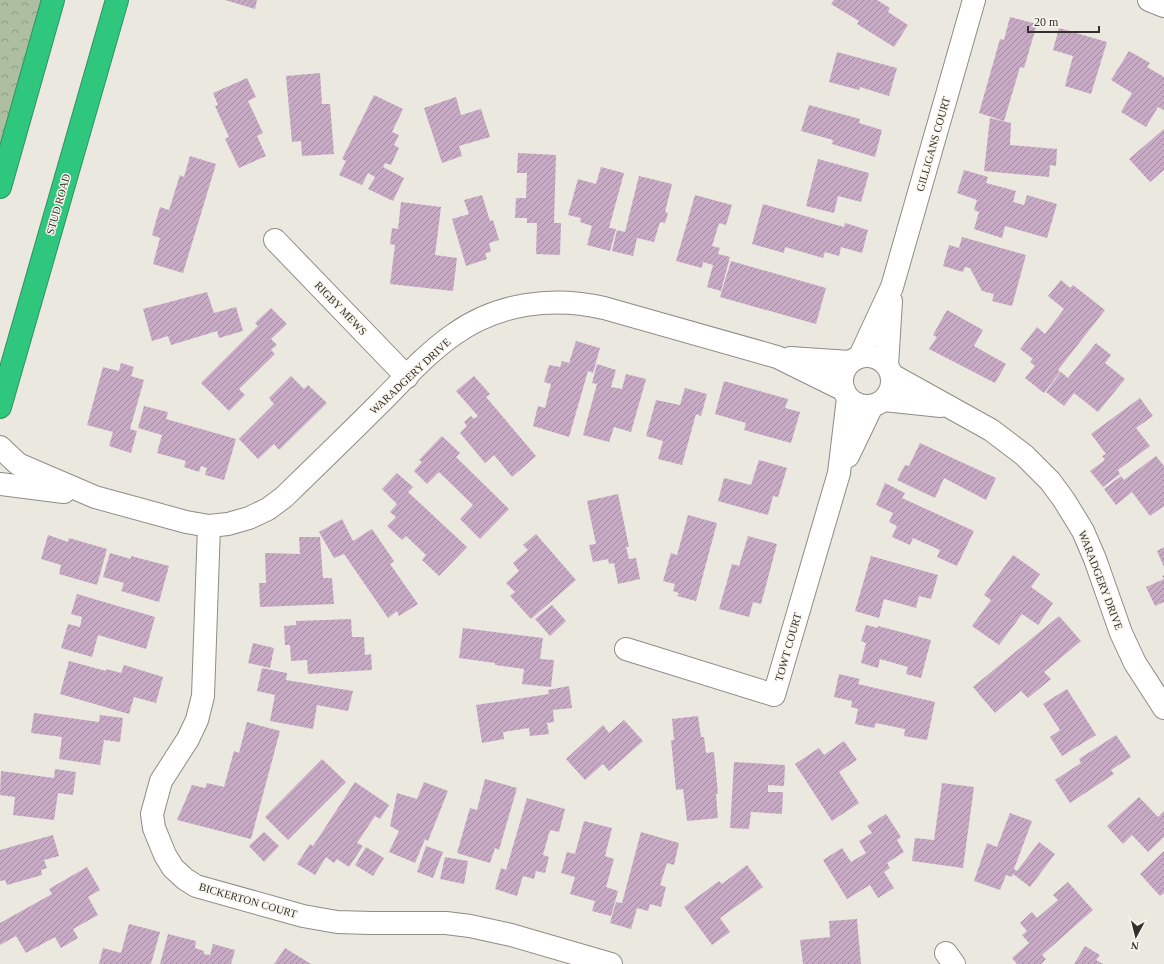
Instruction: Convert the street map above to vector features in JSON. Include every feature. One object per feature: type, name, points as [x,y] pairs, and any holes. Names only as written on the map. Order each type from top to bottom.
[{"type":"highway","points":[[0,187],[53,0]]},
{"type":"highway","name":"STUD ROAD","points":[[0,407],[116,0]]},
{"type":"street","name":"GILLIGANS COURT","points":[[855,359],[892,287],[974,0]]},
{"type":"street","points":[[1149,0],[1164,6]]},
{"type":"street","name":"RIGBY MEWS","points":[[275,240],[407,377]]},
{"type":"street","name":"GILLIGANS COURT","points":[[890,370],[892,287]]},
{"type":"street","name":"WARADGERY DRIVE","points":[[0,447],[18,464],[95,497],[161,516],[209,526],[228,524],[249,518],[268,509],[322,460],[441,344],[470,324],[512,308],[553,302],[588,304],[777,357],[846,394]]},
{"type":"street","points":[[875,356],[890,370],[892,389],[878,403],[857,404],[846,394],[842,376],[855,359],[875,356]]},
{"type":"street","name":"WARADGERY DRIVE","points":[[777,357],[855,359]]},
{"type":"street","name":"WARADGERY DRIVE","points":[[890,370],[948,407],[991,430],[1024,455],[1050,481],[1064,500],[1090,546],[1120,633],[1135,663],[1164,708]]},
{"type":"street","name":"TOWT COURT","points":[[626,649],[774,695],[839,473],[846,394]]},
{"type":"street","name":"WARADGERY DRIVE","points":[[878,403],[948,407]]},
{"type":"street","name":"TOWT COURT","points":[[839,473],[878,403]]},
{"type":"street","name":"WARADGERY DRIVE","points":[[0,484],[95,497]]},
{"type":"street","name":"BICKERTON COURT","points":[[209,526],[203,696],[197,720],[188,739],[161,781],[152,814],[158,841],[173,868],[196,886],[302,916],[344,922],[446,922],[511,935],[611,964]]},
{"type":"green space","points":[[0,0],[53,0],[0,187]]},
{"type":"building","points":[[225,0],[257,0],[255,9]]},
{"type":"building","points":[[834,0],[877,0],[890,8],[888,12],[908,25],[894,47],[857,24],[859,21],[831,4]]},
{"type":"building","points":[[1010,17],[1037,24],[1024,68],[1020,67],[1004,121],[979,113],[1000,39],[1004,40]]},
{"type":"building","points":[[1059,28],[1107,42],[1091,94],[1065,86],[1073,56],[1053,50]]},
{"type":"building","points":[[1129,51],[1150,63],[1147,67],[1164,77],[1164,110],[1158,107],[1146,127],[1121,112],[1132,93],[1111,80]]},
{"type":"building","points":[[837,52],[897,68],[889,96],[860,87],[859,90],[829,82]]},
{"type":"building","points":[[320,73],[322,104],[330,104],[334,154],[302,156],[301,141],[292,142],[286,76]]},
{"type":"building","points":[[247,78],[256,97],[248,101],[263,133],[257,136],[266,156],[239,168],[225,139],[229,137],[215,106],[218,105],[213,93]]},
{"type":"building","points":[[374,95],[403,109],[392,132],[399,135],[394,145],[399,148],[391,165],[385,163],[383,167],[404,178],[393,201],[368,189],[375,177],[368,173],[362,185],[339,175],[346,161],[342,159]]},
{"type":"building","points":[[456,97],[461,115],[481,109],[490,137],[459,146],[462,156],[442,163],[424,108]]},
{"type":"building","points":[[809,105],[860,119],[859,123],[882,130],[875,157],[832,144],[833,140],[801,131]]},
{"type":"building","points":[[990,118],[1011,123],[1010,145],[1057,149],[1056,166],[1050,165],[1049,177],[984,171]]},
{"type":"building","points":[[1164,129],[1164,170],[1150,182],[1129,159]]},
{"type":"building","points":[[518,153],[556,155],[554,223],[561,223],[560,255],[536,254],[537,223],[527,223],[527,218],[515,218],[516,198],[526,198],[527,173],[517,173]]},
{"type":"building","points":[[190,156],[216,164],[183,273],[153,264],[160,238],[152,235],[160,207],[169,210],[180,175],[184,177]]},
{"type":"building","points":[[818,159],[869,173],[861,202],[838,196],[834,213],[806,206]]},
{"type":"building","points":[[601,167],[624,173],[609,228],[616,229],[610,251],[587,245],[592,226],[580,222],[581,218],[568,215],[578,179],[596,184]]},
{"type":"building","points":[[964,170],[988,177],[986,183],[1016,191],[1013,202],[1024,205],[1027,195],[1057,204],[1047,238],[1005,226],[1002,238],[974,229],[979,212],[974,210],[977,200],[957,193]]},
{"type":"building","points":[[639,176],[672,184],[665,212],[668,213],[665,223],[660,222],[654,242],[637,238],[633,256],[612,251],[617,230],[625,232]]},
{"type":"building","points":[[482,195],[490,221],[493,220],[499,240],[489,243],[491,252],[485,253],[487,259],[466,266],[452,219],[469,214],[464,200]]},
{"type":"building","points":[[695,195],[732,205],[726,225],[719,223],[712,246],[720,248],[718,254],[730,257],[721,291],[707,287],[713,265],[703,262],[702,268],[676,261]]},
{"type":"building","points":[[401,202],[441,207],[435,255],[457,258],[453,291],[390,284],[395,245],[390,244],[392,228],[398,229]]},
{"type":"building","points":[[763,204],[844,227],[845,223],[868,230],[862,253],[841,247],[839,256],[825,252],[823,258],[785,247],[784,253],[752,244]]},
{"type":"building","points":[[962,237],[1026,255],[1012,306],[992,301],[994,294],[982,291],[970,268],[965,267],[963,272],[943,266],[949,245],[959,248]]},
{"type":"building","points":[[731,261],[826,288],[816,324],[720,297]]},
{"type":"building","points":[[1061,280],[1070,288],[1073,285],[1105,310],[1058,370],[1060,372],[1044,393],[1025,378],[1035,366],[1030,362],[1033,359],[1020,349],[1037,327],[1045,334],[1064,309],[1048,296]]},
{"type":"building","points":[[207,292],[214,313],[236,307],[243,331],[219,338],[217,331],[171,345],[168,336],[152,341],[143,309]]},
{"type":"building","points":[[271,308],[287,324],[271,339],[277,345],[271,350],[275,354],[239,389],[245,395],[229,411],[201,383],[258,326],[255,323]]},
{"type":"building","points":[[947,310],[983,330],[974,346],[1006,364],[995,383],[929,349],[937,337],[933,335]]},
{"type":"building","points":[[576,341],[600,348],[593,373],[588,371],[569,437],[533,426],[538,406],[545,408],[551,384],[544,382],[549,365],[560,367],[562,361],[569,363]]},
{"type":"building","points":[[1096,343],[1111,355],[1105,363],[1125,379],[1098,412],[1074,393],[1064,406],[1046,392],[1061,372],[1068,378]]},
{"type":"building","points":[[121,363],[134,367],[131,376],[144,380],[130,429],[137,431],[131,453],[109,446],[113,432],[87,425],[103,367],[119,371]]},
{"type":"building","points":[[597,364],[616,370],[611,387],[622,389],[626,374],[646,379],[631,432],[614,427],[609,442],[583,435],[597,384],[592,383]]},
{"type":"building","points":[[291,376],[304,389],[308,385],[327,403],[279,450],[274,444],[258,459],[239,439],[274,404],[269,398]]},
{"type":"building","points":[[474,376],[490,394],[486,397],[536,456],[512,477],[494,455],[485,463],[460,433],[467,426],[464,422],[471,416],[474,419],[478,416],[456,391]]},
{"type":"building","points":[[724,381],[788,399],[785,408],[800,412],[791,443],[744,430],[746,423],[715,414]]},
{"type":"building","points":[[685,388],[707,394],[701,416],[696,414],[682,465],[658,459],[663,441],[646,436],[656,400],[680,405]]},
{"type":"building","points":[[1140,398],[1153,416],[1136,428],[1150,446],[1118,470],[1120,474],[1103,487],[1090,471],[1105,460],[1102,456],[1106,454],[1091,434]]},
{"type":"building","points":[[144,406],[168,412],[166,419],[236,439],[224,480],[205,475],[207,468],[201,466],[199,472],[184,467],[186,461],[157,453],[162,435],[138,428]]},
{"type":"building","points":[[442,436],[460,453],[456,457],[509,509],[480,539],[460,519],[473,505],[439,472],[427,484],[414,471],[422,462],[419,460]]},
{"type":"building","points":[[920,443],[996,478],[986,500],[944,478],[935,498],[897,480],[905,465],[909,466]]},
{"type":"building","points":[[1156,456],[1164,466],[1164,506],[1150,516],[1132,492],[1116,505],[1104,489],[1121,476],[1124,480]]},
{"type":"building","points":[[759,460],[787,468],[778,497],[773,496],[768,515],[718,501],[724,478],[751,485]]},
{"type":"building","points":[[397,473],[413,487],[408,492],[467,547],[439,576],[422,560],[426,555],[406,536],[402,540],[387,526],[396,517],[390,512],[397,504],[382,489]]},
{"type":"building","points":[[885,483],[905,493],[902,498],[974,531],[957,566],[937,557],[940,550],[913,538],[910,545],[892,537],[897,526],[889,522],[893,513],[876,505]]},
{"type":"building","points":[[618,494],[629,547],[626,547],[629,559],[636,558],[640,579],[618,584],[614,563],[609,564],[608,559],[593,562],[589,545],[596,544],[587,501]]},
{"type":"building","points":[[688,515],[717,523],[696,601],[677,596],[679,593],[673,591],[675,584],[663,581],[671,553],[677,555]]},
{"type":"building","points":[[342,519],[353,541],[372,529],[394,561],[390,564],[418,604],[399,616],[397,611],[388,618],[344,554],[334,558],[319,532]]},
{"type":"building","points":[[536,534],[576,580],[531,619],[510,596],[515,592],[506,583],[519,571],[513,563],[528,550],[523,545]]},
{"type":"building","points":[[48,535],[68,542],[69,538],[107,549],[97,585],[59,574],[61,565],[41,559]]},
{"type":"building","points":[[748,536],[777,544],[761,604],[753,602],[749,617],[719,609],[732,564],[739,566]]},
{"type":"building","points":[[299,537],[320,537],[323,578],[332,578],[334,604],[260,607],[259,583],[266,583],[265,553],[300,554]]},
{"type":"building","points":[[1164,547],[1164,567],[1157,551]]},
{"type":"building","points":[[110,553],[131,559],[131,556],[169,566],[159,602],[121,591],[124,583],[103,577]]},
{"type":"building","points":[[1013,555],[1040,574],[1031,587],[1053,603],[1038,625],[1022,614],[999,645],[972,626],[991,600],[984,595]]},
{"type":"building","points":[[871,556],[938,575],[931,599],[919,596],[916,608],[884,599],[879,618],[855,611]]},
{"type":"building","points":[[1164,579],[1164,602],[1155,606],[1146,587]]},
{"type":"building","points":[[77,594],[155,617],[146,649],[98,635],[92,657],[61,648],[68,624],[80,627],[82,617],[71,614]]},
{"type":"building","points":[[552,605],[566,621],[550,636],[535,619]]},
{"type":"building","points":[[1059,616],[1081,641],[1044,672],[1051,679],[1028,698],[1021,691],[995,713],[973,687]]},
{"type":"building","points":[[351,619],[352,637],[364,637],[365,655],[371,654],[372,670],[308,674],[307,660],[291,661],[290,645],[285,645],[284,626],[296,625],[296,621]]},
{"type":"building","points":[[866,625],[878,628],[878,626],[931,640],[921,678],[906,674],[908,667],[880,659],[878,668],[861,663],[866,643],[861,641]]},
{"type":"building","points":[[463,628],[543,638],[540,659],[554,660],[551,687],[522,684],[524,669],[459,658]]},
{"type":"building","points":[[253,643],[274,648],[270,668],[248,663]]},
{"type":"building","points":[[69,661],[106,671],[106,669],[121,673],[124,665],[163,677],[156,703],[134,697],[129,714],[60,694]]},
{"type":"building","points":[[262,668],[287,673],[286,680],[353,691],[348,711],[317,705],[313,729],[270,721],[275,695],[257,691]]},
{"type":"building","points":[[839,674],[860,679],[858,684],[935,702],[927,740],[904,736],[905,729],[876,723],[874,728],[855,724],[858,709],[851,707],[852,701],[834,697]]},
{"type":"building","points":[[569,686],[572,708],[553,710],[554,722],[547,723],[549,734],[530,736],[529,728],[503,732],[504,739],[482,743],[476,705],[549,694],[548,690]]},
{"type":"building","points":[[1067,689],[1096,735],[1062,756],[1050,737],[1060,730],[1043,704]]},
{"type":"building","points":[[34,713],[99,722],[100,715],[123,718],[120,742],[104,740],[100,765],[59,759],[62,737],[31,733]]},
{"type":"building","points":[[698,716],[701,737],[704,737],[706,753],[714,752],[718,794],[716,794],[718,818],[687,821],[683,789],[676,790],[671,740],[674,740],[672,719]]},
{"type":"building","points":[[624,720],[643,741],[609,771],[603,764],[585,780],[566,759],[603,725],[609,733]]},
{"type":"building","points":[[247,722],[280,731],[251,839],[177,820],[192,785],[205,788],[207,783],[224,787],[234,751],[239,753]]},
{"type":"building","points":[[1116,735],[1131,757],[1111,770],[1114,774],[1070,803],[1055,780],[1081,763],[1079,759]]},
{"type":"building","points":[[844,741],[857,760],[839,772],[859,803],[832,821],[795,764],[819,748],[824,755]]},
{"type":"building","points":[[322,759],[346,782],[288,840],[265,817]]},
{"type":"building","points":[[734,762],[785,765],[784,786],[768,785],[768,792],[783,792],[782,814],[751,812],[749,829],[730,828]]},
{"type":"building","points":[[55,769],[76,772],[73,795],[58,793],[54,820],[13,815],[15,797],[0,795],[1,771],[54,778]]},
{"type":"building","points":[[485,779],[517,788],[499,850],[495,848],[490,863],[457,853],[470,808],[477,810]]},
{"type":"building","points":[[355,782],[389,805],[380,819],[375,816],[357,843],[363,846],[349,867],[337,859],[334,863],[326,857],[315,875],[297,864],[310,844],[313,846]]},
{"type":"building","points":[[424,782],[448,791],[428,841],[425,839],[415,863],[389,852],[399,831],[390,826],[397,793],[417,799]]},
{"type":"building","points":[[942,783],[974,787],[963,868],[912,861],[915,838],[934,840]]},
{"type":"building","points":[[1139,797],[1158,817],[1164,811],[1164,837],[1148,852],[1132,835],[1123,844],[1107,826]]},
{"type":"building","points":[[527,798],[565,809],[559,832],[550,830],[543,855],[549,857],[545,873],[536,871],[534,879],[523,876],[517,896],[495,889],[501,868],[506,870]]},
{"type":"building","points":[[1010,813],[1032,821],[1014,869],[1017,871],[1039,842],[1055,854],[1030,887],[1013,874],[1012,877],[1006,875],[1000,890],[974,881],[987,843],[997,847]]},
{"type":"building","points":[[886,814],[901,837],[897,840],[904,852],[887,863],[890,868],[884,872],[894,888],[878,898],[870,885],[847,899],[823,860],[842,848],[851,862],[866,853],[859,841],[872,833],[867,826]]},
{"type":"building","points":[[584,821],[612,828],[605,856],[614,859],[606,887],[618,891],[611,916],[592,911],[595,901],[570,894],[575,877],[561,873],[567,852],[575,854]]},
{"type":"building","points":[[264,832],[279,846],[264,862],[249,846]]},
{"type":"building","points":[[641,832],[679,843],[674,865],[667,863],[660,885],[666,887],[661,907],[650,904],[648,911],[637,908],[631,929],[610,923],[616,902],[622,903]]},
{"type":"building","points":[[53,835],[59,856],[44,860],[47,868],[41,870],[42,875],[7,885],[5,880],[0,881],[0,850]]},
{"type":"building","points":[[426,846],[443,852],[433,878],[417,872]]},
{"type":"building","points":[[366,847],[384,858],[373,876],[355,865]]},
{"type":"building","points":[[1164,851],[1164,893],[1160,896],[1140,874]]},
{"type":"building","points":[[445,857],[468,861],[464,884],[440,879]]},
{"type":"building","points":[[747,865],[763,887],[720,918],[730,932],[712,945],[684,907],[719,881],[722,884]]},
{"type":"building","points":[[87,867],[100,890],[88,897],[98,915],[73,929],[78,938],[61,948],[55,937],[26,953],[16,936],[0,945],[0,923],[52,894],[49,889]]},
{"type":"building","points":[[1068,882],[1093,910],[1042,955],[1046,959],[1041,964],[1017,964],[1012,958],[1029,943],[1022,935],[1027,931],[1020,923],[1032,912],[1037,918],[1058,900],[1053,895]]},
{"type":"building","points":[[857,919],[861,964],[803,964],[800,940],[830,937],[829,921]]},
{"type":"building","points":[[129,924],[160,932],[151,964],[99,964],[103,948],[121,953]]},
{"type":"building","points":[[168,934],[196,941],[195,948],[204,951],[204,954],[210,955],[213,944],[235,950],[231,964],[160,964]]},
{"type":"building","points":[[1085,946],[1100,955],[1096,960],[1103,964],[1074,964]]},
{"type":"building","points":[[285,948],[311,964],[274,964]]}]
